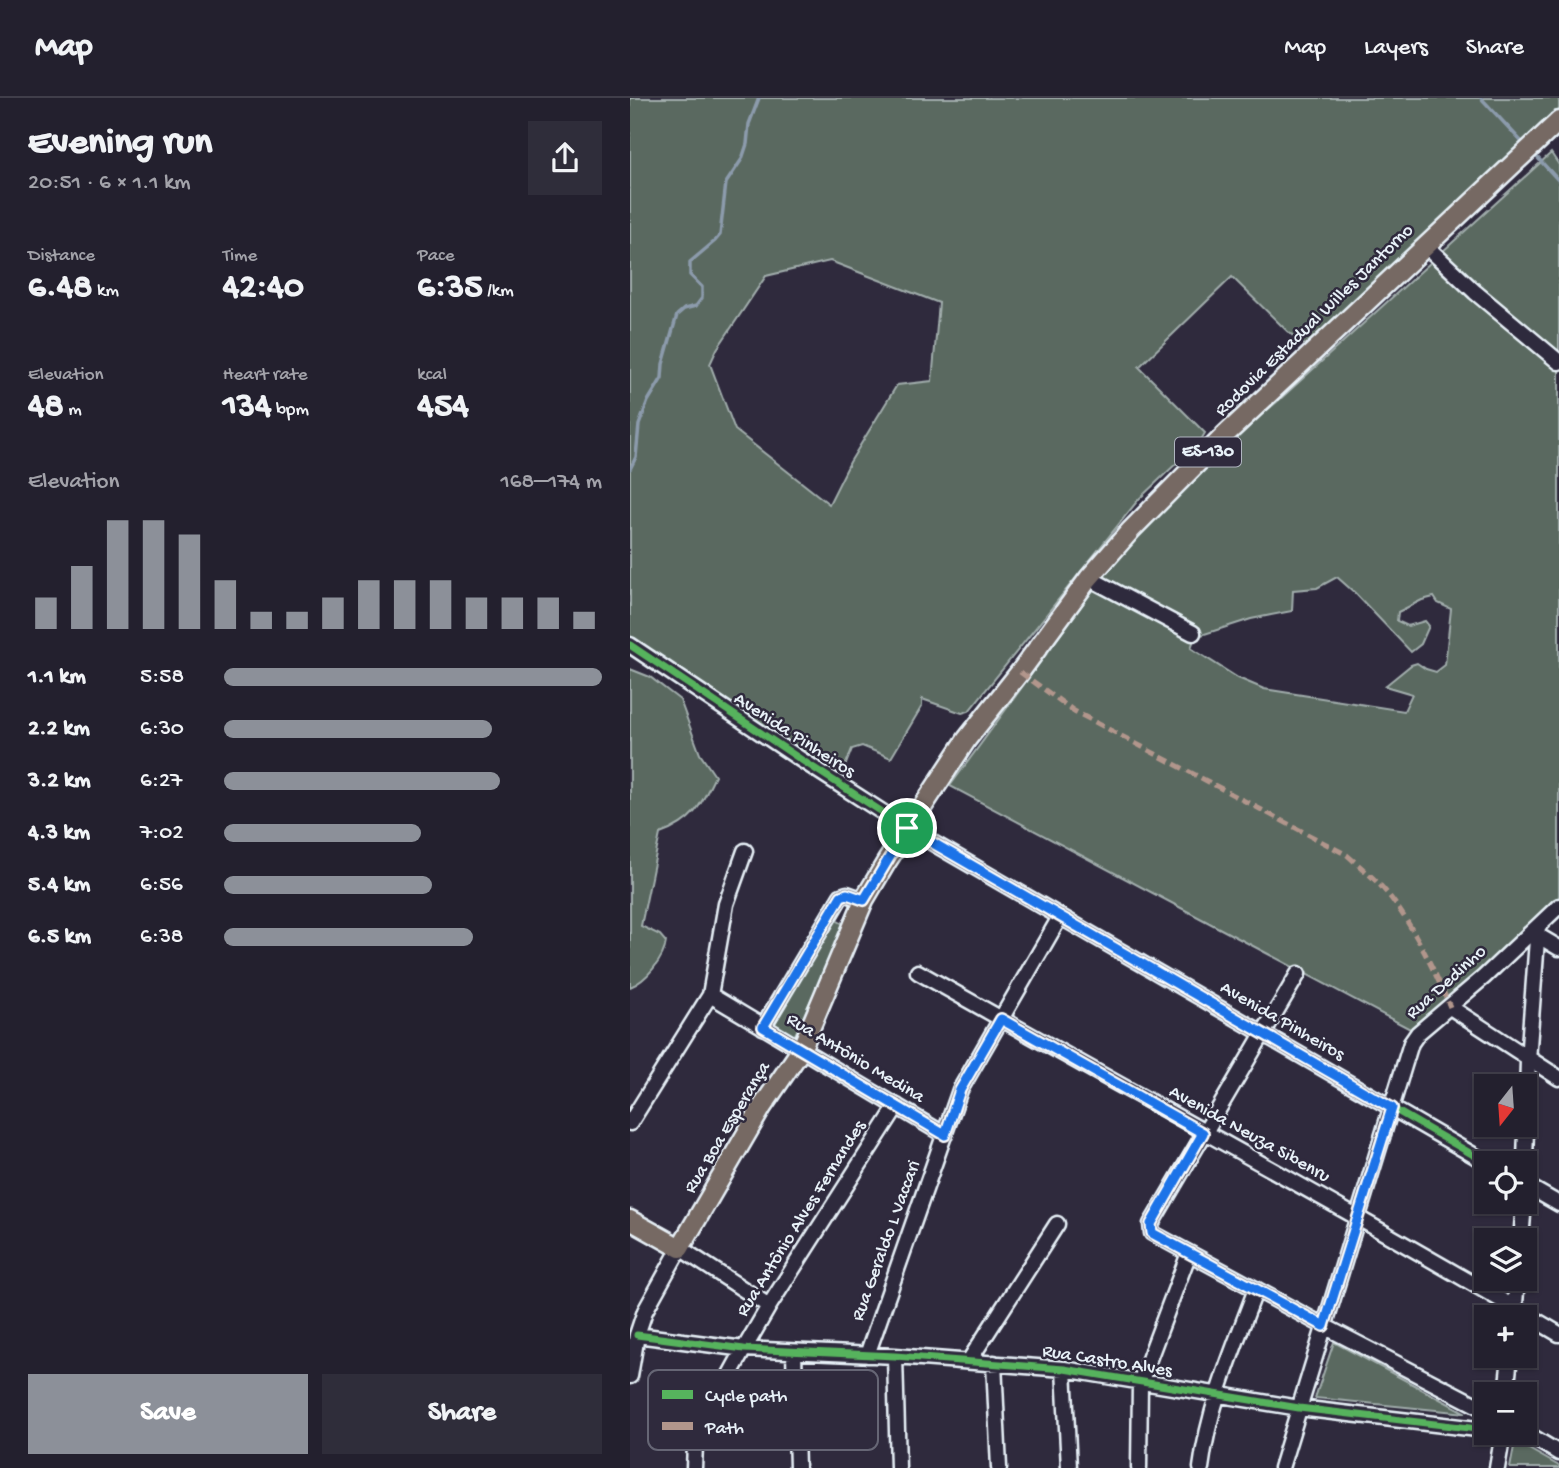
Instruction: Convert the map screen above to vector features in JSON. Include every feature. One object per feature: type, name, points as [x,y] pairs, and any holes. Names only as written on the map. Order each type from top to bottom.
[{"type":"main road","name":"Rodovia Estadual Willes Jantorno","points":[[907,828],[967,739],[1020,673],[1088,578],[1131,530],[1224,436],[1559,121]]},
{"type":"main road","name":"Rua Boa Esperança","points":[[680,1248],[762,1107],[801,1050],[864,900],[907,828]]},
{"type":"main road","points":[[630,1220],[680,1248]]},
{"type":"street","points":[[1426,245],[1475,292],[1559,362]]},
{"type":"street","points":[[1088,578],[1193,634]]},
{"type":"street","name":"Avenida Pinheiros","points":[[630,645],[800,760],[907,828],[1474,1155]]},
{"type":"street","points":[[630,1123],[710,995],[726,904],[745,851]]},
{"type":"street","points":[[763,1027],[841,896],[847,894],[864,900]]},
{"type":"street","name":"Rua Dedinho","points":[[1281,1468],[1411,1043],[1418,1033],[1538,931],[1559,906]]},
{"type":"street","name":"Rua Geraldo L Vaccari","points":[[867,1355],[960,1090],[1060,916]]},
{"type":"street","points":[[1538,931],[1559,948]]},
{"type":"street","points":[[1526,1151],[1528,1060],[1538,931]]},
{"type":"street","name":"Avenida Neuza Sibenru","points":[[918,972],[1203,1133],[1359,1217],[1502,1305]]},
{"type":"street","points":[[1298,974],[1203,1133],[1151,1224],[1151,1229],[1155,1236],[1474,1404]]},
{"type":"street","name":"Rua Antônio Medina","points":[[710,995],[945,1135]]},
{"type":"street","points":[[1450,1007],[1559,1078]]},
{"type":"street","name":"Rua Antônio Alves Fernandes","points":[[732,1370],[769,1306],[897,1107]]},
{"type":"street","points":[[1537,1191],[1559,1204]]},
{"type":"street","points":[[969,1361],[1057,1224]]},
{"type":"street","points":[[680,1248],[769,1306]]},
{"type":"street","name":"Rua Boa Esperança","points":[[630,1376],[645,1311],[680,1248]]},
{"type":"street","points":[[1139,1468],[1140,1383],[1189,1253]]},
{"type":"street","points":[[1201,1468],[1216,1395],[1256,1289]]},
{"type":"street","name":"Avenida Neuza Sibenru","points":[[1537,1324],[1559,1334]]},
{"type":"street","name":"Rua Castro Alves","points":[[638,1335],[744,1349],[895,1356],[1064,1369],[1299,1408],[1474,1429]]},
{"type":"street","points":[[794,1352],[794,1370]]},
{"type":"street","points":[[895,1356],[898,1468]]},
{"type":"street","points":[[994,1363],[999,1468]]},
{"type":"street","points":[[1064,1369],[1069,1468]]},
{"type":"street","points":[[1537,1440],[1559,1453]]},
{"type":"street","points":[[1497,1468],[1501,1445]]},
{"type":"street","name":"Rua Antônio Alves Fernandes","points":[[694,1468],[695,1450]]},
{"type":"street","points":[[797,1450],[797,1468]]},
{"type":"green space","points":[[630,98],[1559,98],[1559,115],[1306,346],[1232,277],[1139,367],[1205,433],[1201,440],[1139,499],[969,711],[962,713],[922,699],[922,706],[891,758],[862,746],[852,749],[840,779],[630,646]],"holes":[[[830,261],[939,303],[932,381],[897,385],[850,462],[829,504],[735,430],[710,364],[717,349],[766,276]]]},
{"type":"green space","points":[[1551,153],[1559,165],[1559,902],[1414,1031],[950,786],[1095,587],[1095,579],[1182,481],[1278,401]],"holes":[[[1337,577],[1411,652],[1421,644],[1429,626],[1425,621],[1408,626],[1397,621],[1398,612],[1434,597],[1438,603],[1451,609],[1445,665],[1436,672],[1417,663],[1411,665],[1385,686],[1412,694],[1404,711],[1264,689],[1238,678],[1191,648],[1195,637],[1251,619],[1292,611],[1293,590],[1317,588]]]},
{"type":"green space","points":[[630,669],[650,677],[680,700],[700,754],[715,776],[695,812],[681,824],[660,834],[641,926],[660,935],[666,942],[665,949],[653,969],[630,987]]},
{"type":"green space","points":[[836,920],[845,925],[794,1037],[773,1024]]},
{"type":"green space","points":[[1334,1342],[1466,1413],[1315,1398]]},
{"type":"green space","points":[[1514,1445],[1522,1445],[1559,1466],[1559,1468],[1510,1468]]},
{"type":"waterway","points":[[630,469],[636,457],[639,425],[648,401],[662,378],[663,364],[677,315],[684,309],[696,306],[702,298],[702,287],[690,275],[690,262],[720,235],[726,183],[742,159],[749,124],[759,98]]},
{"type":"waterway","points":[[1481,98],[1521,141]]},
{"type":"waterway","points":[[1536,156],[1559,181]]},
{"type":"marked path","points":[[1020,672],[1074,711],[1347,855],[1376,881],[1398,908],[1427,958],[1450,1007]]},
{"type":"cycle path","points":[[630,645],[907,828],[1474,1155]]},
{"type":"cycle path","points":[[637,1335],[744,1349],[895,1356],[1064,1369],[1299,1408],[1474,1429]]},
{"type":"route","points":[[907,828],[1392,1108],[1324,1326],[1152,1233],[1151,1224],[1203,1133],[1001,1019],[960,1090],[945,1135],[763,1027],[841,896],[847,894],[864,900],[907,828]]}]
